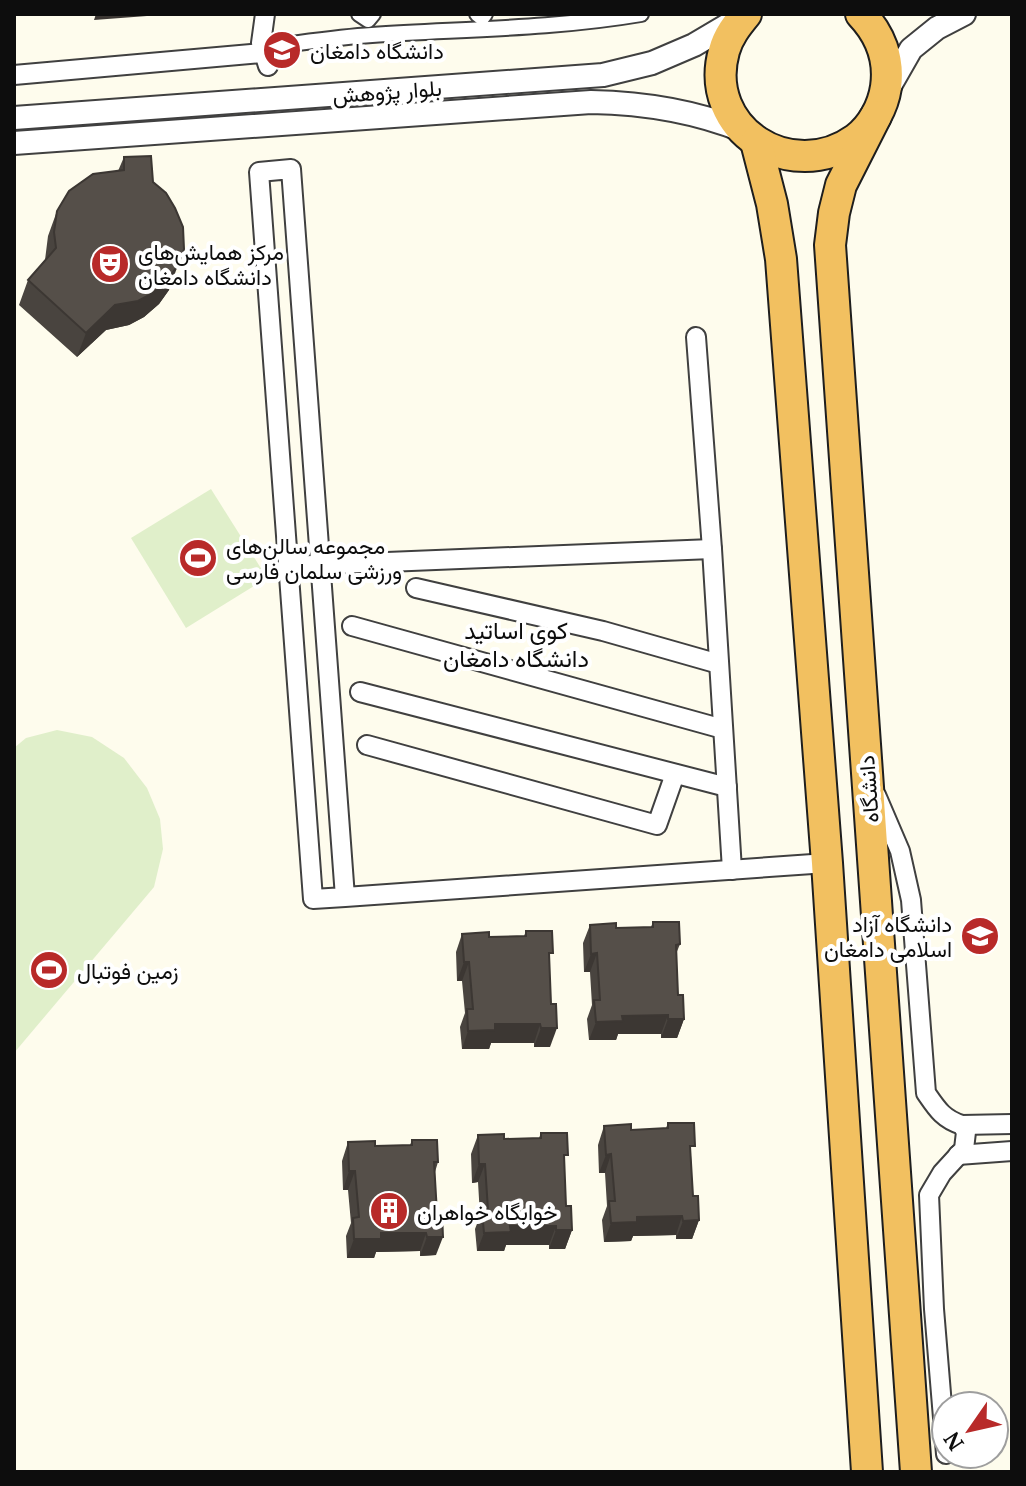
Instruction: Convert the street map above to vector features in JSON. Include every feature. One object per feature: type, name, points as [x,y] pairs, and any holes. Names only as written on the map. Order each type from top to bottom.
[{"type":"highway","points":[[746,14],[733,30],[724,50],[721,72],[723,93],[731,114],[750,137],[777,153],[799,157],[822,155],[844,147],[862,134],[880,106],[887,75],[885,53],[876,33],[861,14]]},
{"type":"highway","name":"دانشگاه","points":[[880,106],[841,185],[830,245],[916,1472]]},
{"type":"highway","points":[[750,137],[772,204],[781,259],[827,863],[867,1472]]},
{"type":"street","points":[[264,54],[265,14]]},
{"type":"street","points":[[14,75],[264,54],[275,46],[367,21],[641,14]]},
{"type":"street","name":"بلوار پژوهش","points":[[14,118],[603,75],[652,63],[694,45],[746,14]]},
{"type":"street","points":[[880,106],[911,49],[937,28],[964,14]]},
{"type":"street","name":"بلوار پژوهش","points":[[14,143],[591,102],[651,105],[717,120],[750,137]]},
{"type":"street","points":[[345,897],[291,169],[259,172],[313,899],[345,897],[732,870],[827,863]]},
{"type":"street","points":[[269,318],[272,308],[279,302],[285,302],[294,305],[302,325]]},
{"type":"street","points":[[696,337],[732,870]]},
{"type":"street","points":[[288,566],[712,549]]},
{"type":"street","points":[[416,588],[603,631],[719,664]]},
{"type":"street","points":[[352,626],[723,729]]},
{"type":"street","points":[[360,692],[727,787]]},
{"type":"street","points":[[367,745],[657,825],[675,774]]},
{"type":"street","points":[[868,775],[900,851],[911,900],[926,1093],[949,1121],[962,1125],[1012,1124]]},
{"type":"street","points":[[941,1390],[929,1195],[942,1173],[964,1149],[966,1132],[962,1125]]},
{"type":"street","points":[[958,1155],[1012,1151]]},
{"type":"green space","name":"مجموعه سالن‌های ورزشی سلمان فارسی","points":[[211,489],[267,578],[186,628],[131,538]]},
{"type":"green space","name":"زمین فوتبال","points":[[57,730],[92,737],[124,758],[147,788],[160,819],[163,849],[154,887],[14,1053],[14,748],[26,738]]},
{"type":"building","name":"مرکز همایش‌های دانشگاه دامغان","points":[[151,156],[153,182],[166,193],[175,208],[183,227],[184,249],[178,265],[153,293],[138,301],[115,305],[86,333],[28,280],[56,248],[54,232],[57,211],[69,191],[93,174],[124,170],[124,157]]},
{"type":"building","points":[[653,922],[679,922],[680,944],[676,945],[678,995],[683,995],[684,1019],[668,1019],[668,1015],[622,1016],[623,1021],[596,1022],[594,1000],[600,1000],[597,953],[591,954],[590,925],[616,923],[616,928],[653,927]]},
{"type":"building","points":[[526,931],[552,931],[553,953],[549,953],[551,1004],[556,1004],[557,1028],[541,1028],[540,1024],[495,1024],[495,1030],[468,1031],[467,1009],[473,1009],[469,962],[464,962],[462,934],[489,932],[489,937],[526,936]]},
{"type":"building","name":"خوابگاه خواهران","points":[[668,1123],[694,1123],[695,1146],[690,1146],[693,1196],[698,1196],[699,1220],[683,1221],[682,1216],[637,1217],[637,1222],[611,1223],[609,1201],[615,1201],[611,1154],[606,1155],[604,1126],[631,1124],[631,1130],[668,1128]]},
{"type":"building","name":"خوابگاه خواهران","points":[[541,1133],[567,1133],[568,1155],[564,1155],[566,1206],[571,1206],[572,1230],[556,1230],[556,1226],[510,1226],[511,1232],[484,1233],[482,1211],[488,1210],[485,1164],[479,1164],[478,1135],[504,1134],[504,1139],[541,1138]]},
{"type":"building","name":"خوابگاه خواهران","points":[[412,1140],[437,1140],[438,1162],[434,1162],[437,1213],[442,1213],[443,1237],[427,1237],[426,1233],[381,1233],[381,1239],[354,1239],[353,1218],[359,1217],[355,1171],[349,1171],[348,1142],[375,1141],[375,1146],[412,1145]]},
{"type":"place","name":"دانشگاه دامغان","points":[[282,50]]},
{"type":"place","name":"مرکز همایش‌های دانشگاه دامغان","points":[[110,264]]},
{"type":"place","name":"مجموعه سالن‌های ورزشی سلمان فارسی","points":[[198,558]]},
{"type":"place","name":"دانشگاه آزاد اسلامی دامغان","points":[[980,936]]},
{"type":"place","name":"زمین فوتبال","points":[[49,970]]},
{"type":"place","name":"خوابگاه خواهران","points":[[389,1211]]},
{"type":"district","name":"کوی اساتید دانشگاه دامغان","points":[[516,644]]}]
